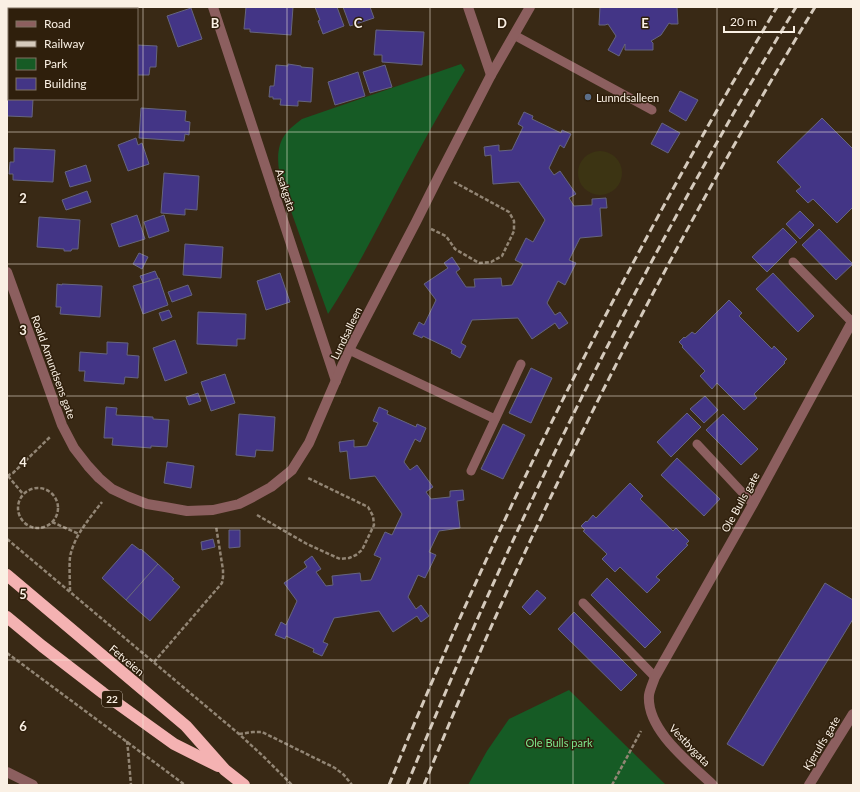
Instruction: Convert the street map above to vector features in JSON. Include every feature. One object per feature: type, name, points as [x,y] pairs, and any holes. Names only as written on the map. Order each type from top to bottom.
[{"type":"highway","name":"Fetveien","points":[[7,575],[186,726],[225,770],[244,785]]},
{"type":"highway","name":"Fetveien","points":[[7,618],[97,688],[174,744],[225,770]]},
{"type":"street","name":"Asakgata","points":[[213,7],[336,381]]},
{"type":"street","points":[[468,7],[491,75]]},
{"type":"street","name":"Lundsalleen","points":[[88,466],[112,489],[129,497],[147,504],[187,511],[213,510],[239,504],[271,487],[292,470],[309,443],[349,350],[491,75],[530,7]]},
{"type":"street","name":"Roald Amundsens gate","points":[[7,272],[62,425],[74,448],[88,466]]},
{"type":"street","name":"Ole Bulls gate","points":[[649,695],[655,678],[753,504],[853,321]]},
{"type":"street","name":"Vestbygata","points":[[649,695],[651,713],[660,732],[670,744],[713,785]]},
{"type":"street","name":"Kjerulfs gate","points":[[810,785],[853,714]]},
{"type":"street","points":[[7,772],[33,785]]},
{"type":"lane","points":[[514,35],[652,110]]},
{"type":"lane","points":[[793,262],[853,321]]},
{"type":"lane","points":[[349,350],[495,419]]},
{"type":"lane","points":[[471,471],[521,364]]},
{"type":"lane","points":[[697,444],[753,504]]},
{"type":"lane","points":[[584,604],[655,678]]},
{"type":"path","points":[[416,222],[446,236],[455,249],[479,263],[491,262],[502,256],[514,231],[514,222],[509,212],[440,174]]},
{"type":"path","points":[[23,494],[7,476],[13,474],[62,425]]},
{"type":"path","points":[[239,504],[307,544],[340,558],[349,558],[356,555],[362,550],[374,525],[373,516],[368,507],[292,470]]},
{"type":"path","points":[[37,488],[42,488],[51,493],[57,502],[57,512],[52,522],[44,527],[33,528],[24,523],[18,514],[18,503],[23,494],[37,488]]},
{"type":"path","points":[[70,592],[70,557],[76,538],[112,489]]},
{"type":"path","points":[[154,662],[222,583],[223,570],[215,520]]},
{"type":"path","points":[[52,522],[79,534]]},
{"type":"path","points":[[7,539],[239,734],[292,785]]},
{"type":"path","points":[[7,653],[185,785]]},
{"type":"path","points":[[612,785],[651,713]]},
{"type":"path","points":[[239,734],[262,732],[335,768],[344,775],[352,785]]},
{"type":"path","points":[[126,741],[131,785]]},
{"type":"green space","points":[[461,64],[465,70],[352,274],[328,314],[282,186],[278,158],[280,144],[283,138],[290,128],[302,119]]},
{"type":"green space","name":"Ole Bulls park","points":[[569,690],[666,785],[468,785],[487,751],[509,719]]},
{"type":"sand","points":[[596,151],[604,151],[609,152],[616,157],[621,164],[621,182],[616,189],[609,194],[596,195],[588,192],[581,185],[578,177],[578,169],[581,161],[588,154]]},
{"type":"building","points":[[82,7],[131,7],[131,8]]},
{"type":"building","points":[[246,7],[293,7],[291,35],[250,32],[250,29],[244,29]]},
{"type":"building","points":[[315,7],[337,7],[344,26],[323,34]]},
{"type":"building","points":[[343,7],[370,7],[374,18],[350,26]]},
{"type":"building","points":[[600,7],[677,7],[678,24],[669,23],[661,35],[651,41],[653,43],[653,50],[625,50],[625,44],[619,56],[608,50],[616,36],[608,24],[599,25]]},
{"type":"building","points":[[191,8],[202,39],[178,47],[167,16]]},
{"type":"building","points":[[7,22],[8,53],[7,53]]},
{"type":"building","points":[[376,30],[424,32],[422,65],[382,62],[382,55],[374,55]]},
{"type":"building","points":[[138,45],[157,46],[156,67],[150,67],[149,75],[138,75]]},
{"type":"building","points":[[288,64],[313,68],[311,102],[298,101],[298,106],[280,105],[281,99],[273,99],[273,97],[269,97],[270,86],[274,86],[276,65],[288,66]]},
{"type":"building","points":[[385,65],[392,87],[370,93],[363,72]]},
{"type":"building","points":[[358,72],[365,96],[335,105],[328,82]]},
{"type":"building","points":[[7,86],[8,100],[33,100],[32,117],[7,116]]},
{"type":"building","points":[[680,91],[698,100],[686,121],[669,111]]},
{"type":"building","points":[[141,108],[186,111],[185,121],[190,122],[189,135],[185,134],[184,141],[139,138]]},
{"type":"building","points":[[524,112],[533,116],[532,119],[561,133],[562,130],[571,134],[564,148],[560,145],[549,168],[554,175],[560,171],[576,194],[569,198],[574,206],[592,205],[592,199],[606,198],[607,208],[600,208],[602,236],[580,238],[569,260],[576,263],[565,285],[558,281],[547,303],[555,315],[560,312],[568,323],[559,329],[555,323],[532,339],[518,318],[472,320],[461,343],[466,346],[460,358],[451,353],[452,350],[423,336],[422,338],[413,334],[419,322],[424,325],[436,300],[424,284],[448,268],[444,263],[452,257],[460,269],[456,272],[466,287],[475,287],[474,279],[501,278],[502,286],[512,285],[523,264],[515,260],[526,238],[533,242],[545,220],[519,182],[493,184],[491,155],[485,156],[484,147],[499,145],[499,151],[512,150],[523,127],[518,124]]},
{"type":"building","points":[[822,118],[853,149],[853,207],[837,223],[813,199],[808,203],[796,191],[801,187],[777,162]]},
{"type":"building","points":[[662,123],[680,133],[668,153],[651,144]]},
{"type":"building","points":[[136,138],[138,145],[142,143],[149,164],[128,171],[118,145]]},
{"type":"building","points":[[14,148],[55,150],[53,182],[13,180],[13,174],[9,174],[10,162],[14,162]]},
{"type":"building","points":[[86,165],[91,181],[70,187],[65,172]]},
{"type":"building","points":[[164,173],[199,176],[197,210],[185,209],[185,215],[161,213]]},
{"type":"building","points":[[87,191],[91,202],[66,210],[62,200]]},
{"type":"building","points":[[800,211],[814,225],[800,239],[786,224]]},
{"type":"building","points":[[137,215],[145,239],[119,247],[111,224]]},
{"type":"building","points":[[164,215],[169,231],[149,238],[144,222]]},
{"type":"building","points":[[39,217],[80,220],[78,249],[64,251],[64,249],[37,247]]},
{"type":"building","points":[[783,228],[797,242],[767,272],[752,257]]},
{"type":"building","points":[[819,229],[853,264],[836,280],[802,245]]},
{"type":"building","points":[[185,244],[223,247],[221,278],[183,275]]},
{"type":"building","points":[[139,253],[148,257],[142,269],[133,264]]},
{"type":"building","points":[[155,271],[158,278],[143,283],[140,276]]},
{"type":"building","points":[[280,273],[290,302],[266,310],[257,281]]},
{"type":"building","points":[[773,273],[814,316],[798,332],[756,289]]},
{"type":"building","points":[[159,278],[168,305],[143,314],[133,286]]},
{"type":"building","points":[[57,284],[102,286],[100,317],[60,314],[61,307],[56,307]]},
{"type":"building","points":[[188,285],[192,295],[172,302],[168,292]]},
{"type":"building","points":[[729,300],[742,313],[739,316],[772,349],[774,346],[787,359],[784,362],[785,363],[754,394],[757,398],[744,410],[717,383],[712,389],[700,376],[705,371],[679,342],[692,332],[695,334]]},
{"type":"building","points":[[169,310],[172,317],[162,321],[159,313]]},
{"type":"building","points":[[198,312],[246,314],[245,339],[237,339],[237,346],[197,344]]},
{"type":"building","points":[[175,340],[187,373],[165,381],[153,348]]},
{"type":"building","points":[[107,342],[128,343],[127,355],[139,356],[138,378],[125,377],[124,384],[84,381],[85,371],[79,371],[80,352],[107,354]]},
{"type":"building","points":[[531,368],[552,378],[531,423],[509,413]]},
{"type":"building","points":[[225,374],[235,403],[211,411],[201,382]]},
{"type":"building","points":[[198,393],[201,401],[189,405],[186,397]]},
{"type":"building","points":[[705,396],[718,410],[704,423],[690,409]]},
{"type":"building","points":[[106,407],[117,408],[116,415],[153,417],[153,419],[169,420],[167,447],[151,446],[151,448],[112,445],[113,438],[104,438]]},
{"type":"building","points":[[379,407],[388,411],[387,414],[416,427],[417,424],[426,428],[420,442],[415,439],[404,462],[410,470],[417,465],[433,487],[426,492],[431,499],[450,497],[450,491],[463,490],[464,500],[457,501],[460,528],[439,531],[429,552],[436,555],[425,578],[418,575],[408,597],[416,609],[421,605],[429,616],[421,622],[417,616],[393,632],[379,611],[334,618],[323,642],[328,644],[322,656],[313,652],[314,649],[286,636],[285,639],[275,635],[281,622],[286,625],[297,601],[284,583],[307,567],[304,562],[312,556],[321,569],[316,572],[326,586],[333,585],[332,576],[360,573],[361,581],[371,580],[381,558],[374,555],[385,532],[392,535],[402,514],[375,476],[350,479],[347,451],[340,452],[339,442],[354,440],[354,447],[367,446],[378,423],[373,421]]},
{"type":"building","points":[[687,413],[701,427],[671,457],[657,442]]},
{"type":"building","points":[[239,414],[275,417],[273,451],[256,450],[255,457],[236,455]]},
{"type":"building","points":[[723,414],[758,449],[741,465],[706,430]]},
{"type":"building","points":[[503,424],[525,435],[503,479],[481,469]]},
{"type":"building","points":[[677,458],[720,499],[704,516],[661,475]]},
{"type":"building","points":[[167,462],[194,466],[191,488],[164,483]]},
{"type":"building","points":[[630,483],[643,496],[640,499],[673,531],[676,528],[689,541],[686,544],[688,545],[656,577],[660,580],[647,593],[620,567],[615,572],[602,559],[607,554],[583,531],[585,530],[581,526],[593,515],[596,518]]},
{"type":"building","points":[[229,530],[240,530],[240,547],[229,548]]},
{"type":"building","points":[[213,539],[215,547],[202,550],[201,542]]},
{"type":"building","points":[[132,544],[140,550],[141,549],[158,564],[126,600],[102,578]]},
{"type":"building","points":[[158,564],[180,587],[150,621],[126,600]]},
{"type":"building","points":[[607,578],[661,632],[645,648],[591,595]]},
{"type":"building","points":[[825,583],[853,600],[853,619],[763,766],[727,744]]},
{"type":"building","points":[[537,590],[546,598],[530,615],[522,607]]},
{"type":"building","points":[[574,612],[637,675],[621,691],[558,629]]},
{"type":"railway","points":[[389,785],[475,585],[568,388],[669,196],[777,7]]},
{"type":"railway","points":[[407,785],[493,585],[538,486],[586,388],[687,196],[796,7]]},
{"type":"railway","points":[[424,785],[510,585],[604,388],[706,195],[815,7]]},
{"type":"place","name":"Lunndsalleen","points":[[588,97]]}]
